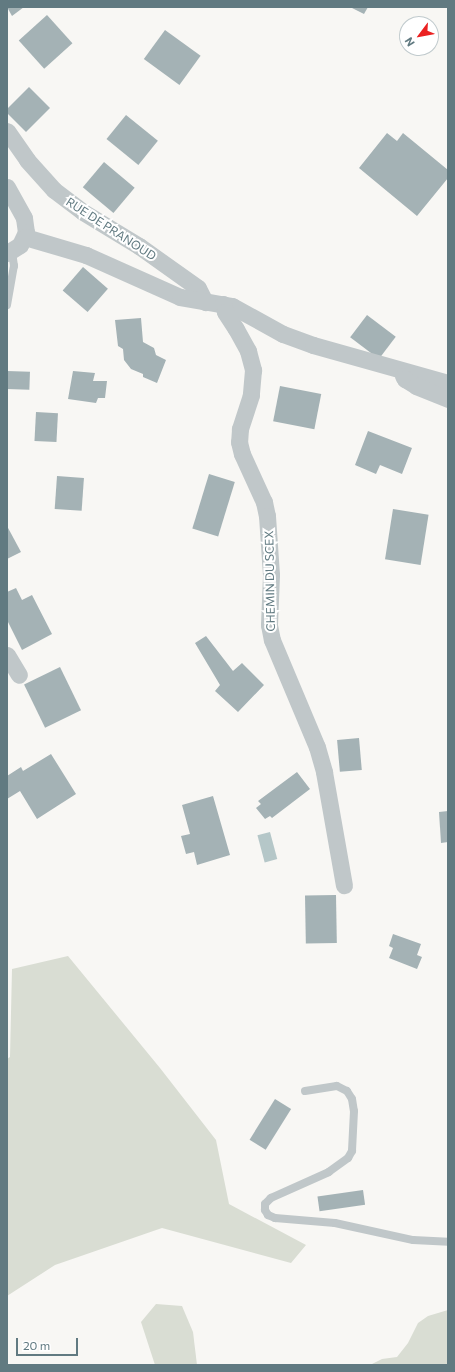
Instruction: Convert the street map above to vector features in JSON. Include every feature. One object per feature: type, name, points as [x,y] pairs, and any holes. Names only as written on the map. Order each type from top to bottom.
[{"type":"street","name":"RUE DE PRANOUD","points":[[7,131],[27,160],[54,190],[83,212],[139,246],[198,288],[206,302]]},
{"type":"street","points":[[7,187],[26,223],[25,237],[20,245],[9,252]]},
{"type":"street","points":[[25,237],[86,256],[180,297],[232,306],[263,324],[296,339],[402,371],[448,383]]},
{"type":"street","name":"CHEMIN DU SCEX","points":[[223,304],[225,312],[248,351],[253,370],[251,395],[240,429],[239,442],[242,454],[264,502],[267,516],[271,574],[270,633],[285,675],[317,747],[324,772],[344,885]]},
{"type":"street","points":[[402,371],[404,379],[410,383],[448,399]]},
{"type":"street","points":[[7,655],[19,675]]},
{"type":"lane","points":[[7,305],[14,266],[9,252]]},
{"type":"lane","points":[[305,1091],[337,1086],[347,1091],[352,1099],[354,1111],[352,1151],[348,1158],[330,1172],[271,1198],[265,1204],[265,1210],[268,1215],[275,1218],[335,1223],[412,1240],[448,1242]]},
{"type":"shaded area","points":[[270,832],[277,859],[265,862],[257,835]]},
{"type":"shaded area","points":[[68,956],[160,1068],[216,1140],[229,1204],[306,1245],[291,1263],[162,1228],[55,1265],[7,1296],[7,1059],[10,1057],[12,969]]},
{"type":"shaded area","points":[[156,1304],[182,1306],[193,1332],[197,1365],[155,1365],[141,1322]]},
{"type":"shaded area","points":[[448,1310],[448,1365],[370,1365],[382,1359],[397,1357],[408,1343],[418,1323],[428,1316]]},
{"type":"building","points":[[7,7],[24,7],[12,16]]},
{"type":"building","points":[[350,7],[368,7],[364,14]]},
{"type":"building","points":[[47,15],[72,43],[44,69],[19,40]]},
{"type":"building","points":[[165,30],[201,56],[179,85],[144,59]]},
{"type":"building","points":[[29,87],[50,108],[26,132],[7,113],[7,109]]},
{"type":"building","points":[[126,115],[158,141],[138,165],[106,139]]},
{"type":"building","points":[[387,133],[397,141],[403,133],[448,170],[448,178],[417,216],[359,168]]},
{"type":"building","points":[[104,162],[135,188],[113,213],[83,187]]},
{"type":"building","points":[[83,267],[108,289],[88,312],[63,290]]},
{"type":"building","points":[[367,315],[396,337],[379,359],[350,337]]},
{"type":"building","points":[[141,318],[143,342],[154,348],[156,355],[166,360],[157,383],[143,377],[143,374],[131,369],[124,360],[123,349],[118,346],[115,320]]},
{"type":"building","points":[[7,371],[30,372],[29,390],[7,389]]},
{"type":"building","points":[[73,371],[95,373],[93,381],[107,381],[105,398],[98,398],[96,403],[68,399]]},
{"type":"building","points":[[280,386],[321,394],[314,429],[273,421]]},
{"type":"building","points":[[36,412],[58,413],[56,442],[34,441]]},
{"type":"building","points":[[368,431],[412,448],[402,474],[380,465],[376,474],[355,465]]},
{"type":"building","points":[[209,474],[235,482],[218,536],[192,529]]},
{"type":"building","points":[[57,476],[84,478],[82,511],[55,509]]},
{"type":"building","points":[[393,509],[429,515],[421,565],[385,559]]},
{"type":"building","points":[[7,526],[21,552],[7,559]]},
{"type":"building","points":[[16,588],[22,600],[32,595],[52,634],[22,650],[7,620],[7,592]]},
{"type":"building","points":[[206,636],[233,671],[242,663],[264,685],[238,712],[215,691],[220,685],[195,643]]},
{"type":"building","points":[[60,667],[81,710],[45,728],[24,685]]},
{"type":"building","points":[[359,738],[362,770],[340,772],[337,740]]},
{"type":"building","points":[[51,754],[76,794],[37,819],[20,791],[7,799],[7,776],[21,767],[23,771]]},
{"type":"building","points":[[297,772],[310,789],[272,818],[270,816],[265,819],[256,808],[261,804],[258,801]]},
{"type":"building","points":[[213,796],[230,855],[197,865],[194,852],[186,854],[181,836],[190,834],[182,805]]},
{"type":"building","points":[[448,811],[448,842],[441,843],[439,812]]},
{"type":"building","points":[[336,895],[337,943],[306,944],[305,896]]},
{"type":"building","points":[[393,934],[421,944],[417,955],[422,957],[417,969],[389,958],[393,948],[389,946]]},
{"type":"building","points":[[275,1099],[291,1109],[266,1150],[250,1140]]},
{"type":"building","points":[[363,1190],[365,1205],[320,1211],[317,1196]]}]
